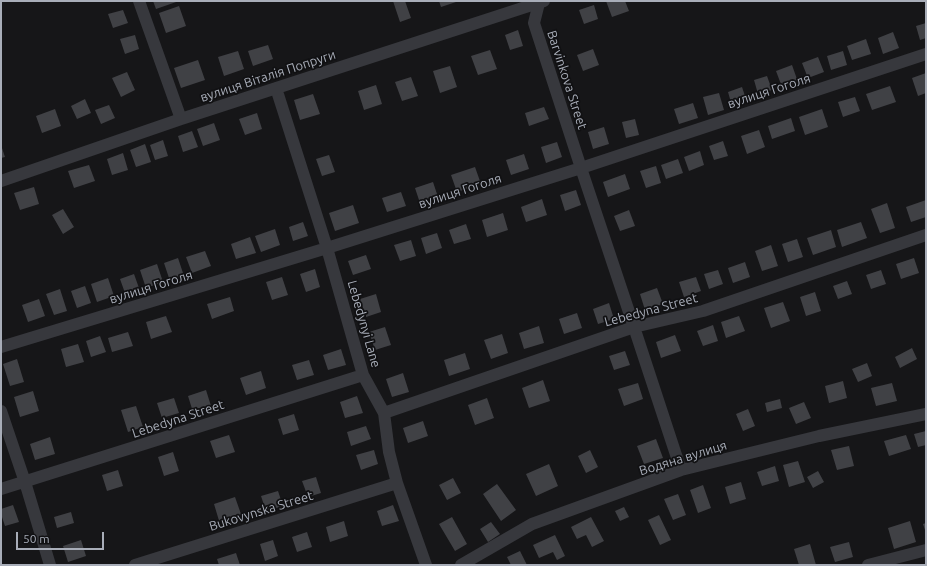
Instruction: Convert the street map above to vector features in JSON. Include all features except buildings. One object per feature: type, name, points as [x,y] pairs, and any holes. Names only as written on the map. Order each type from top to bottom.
[{"type":"street","points":[[139,1],[181,119]]},
{"type":"street","name":"вулиця Віталія Попруги","points":[[1,181],[181,119],[540,2]]},
{"type":"street","name":"Barvinkova Street","points":[[540,2],[534,23],[681,470]]},
{"type":"street","name":"вулиця Гоголя","points":[[1,347],[328,248],[581,168],[926,54]]},
{"type":"street","name":"Lebedynyi Lane","points":[[276,88],[328,248],[363,375],[384,413],[388,452],[397,483],[426,565]]},
{"type":"street","name":"Lebedyna Street","points":[[384,413],[634,327],[703,310],[926,234]]},
{"type":"street","name":"Lebedyna Street","points":[[1,489],[363,375]]},
{"type":"street","points":[[1,411],[25,482],[50,565]]},
{"type":"street","name":"Водяна вулиця","points":[[461,565],[532,524],[681,470],[819,436],[926,414]]},
{"type":"street","name":"Bukovynska Street","points":[[135,565],[397,483]]},
{"type":"street","points":[[868,565],[926,550]]}]
